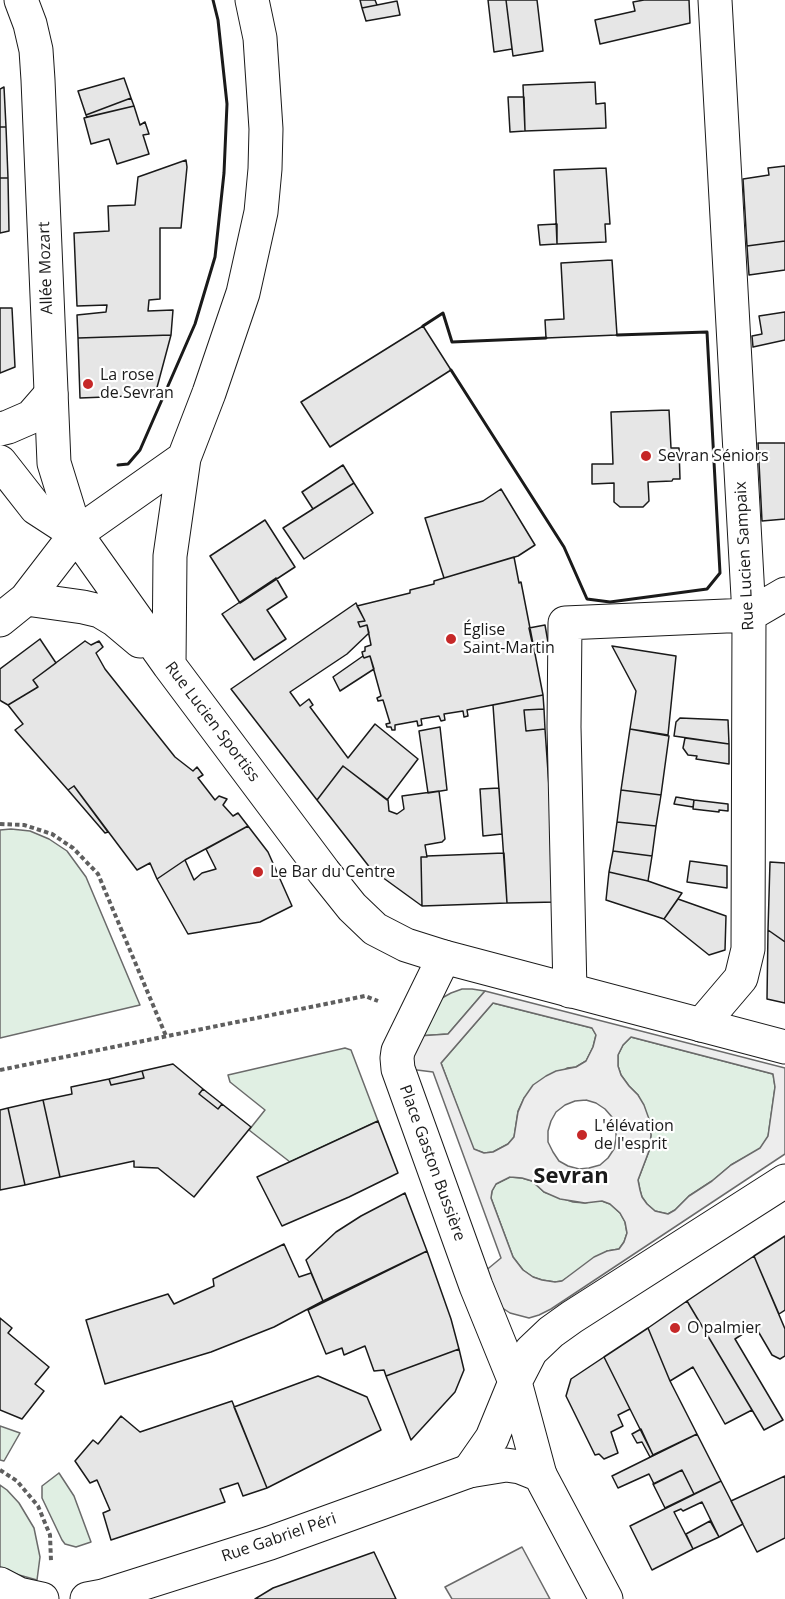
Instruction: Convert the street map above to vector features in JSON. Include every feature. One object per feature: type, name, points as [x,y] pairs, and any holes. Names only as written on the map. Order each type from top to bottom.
[{"type":"street","name":"Allée Mozart","points":[[21,0],[36,50],[54,463],[76,534]]},
{"type":"street","points":[[169,665],[170,556],[184,458],[243,293],[261,212],[266,129],[260,38],[252,0]]},
{"type":"street","name":"Rue Lucien Sampaix","points":[[701,1025],[741,978],[748,949],[749,615],[715,0]]},
{"type":"street","points":[[0,429],[8,428],[31,417],[51,394]]},
{"type":"street","points":[[0,620],[27,599],[76,534],[184,458]]},
{"type":"street","name":"Rue Lucien Sportiss","points":[[0,462],[36,508],[76,534],[169,665],[352,907],[375,929],[406,945],[444,957]]},
{"type":"street","points":[[570,991],[564,727],[565,623],[749,615],[785,594]]},
{"type":"street","points":[[27,599],[83,606],[100,611],[115,620],[169,665]]},
{"type":"street","points":[[444,957],[785,1047]]},
{"type":"street","name":"Place Gaston Bussière","points":[[444,957],[398,1051],[398,1069],[476,1287],[515,1382],[540,1475],[606,1599]]},
{"type":"street","points":[[469,1471],[492,1438],[515,1382],[531,1351],[551,1332],[785,1181]]},
{"type":"street","name":"Rue Gabriel Péri","points":[[87,1599],[103,1596],[270,1543],[469,1471],[506,1464],[540,1475]]},
{"type":"path","points":[[0,824],[24,825],[52,834],[74,848],[98,874],[166,1036]]},
{"type":"path","points":[[0,1070],[365,996],[415,1016]]},
{"type":"path","points":[[0,1470],[17,1481],[38,1506],[50,1535],[52,1568]]},
{"type":"green space","points":[[0,830],[30,831],[49,839],[67,851],[86,877],[140,1005],[0,1038]]},
{"type":"green space","points":[[462,989],[485,991],[448,1034],[418,1036],[442,998]]},
{"type":"green space","points":[[493,1003],[592,1028],[596,1035],[586,1061],[576,1067],[567,1068],[524,1098],[518,1111],[514,1137],[508,1144],[493,1152],[484,1153],[473,1149],[441,1063]]},
{"type":"green space","points":[[631,1037],[773,1074],[775,1087],[768,1137],[760,1149],[731,1165],[668,1214],[655,1211],[642,1197],[640,1190],[638,1180],[649,1151],[651,1135],[638,1095],[621,1075],[618,1066],[618,1055],[623,1045]]},
{"type":"green space","points":[[345,1048],[351,1050],[378,1121],[290,1162],[249,1130],[265,1110],[230,1082],[228,1075]]},
{"type":"green space","points":[[510,1177],[532,1181],[544,1192],[573,1202],[602,1201],[610,1204],[620,1213],[625,1222],[627,1233],[624,1242],[619,1249],[607,1251],[562,1281],[555,1282],[533,1277],[523,1270],[513,1257],[491,1198],[496,1184]]},
{"type":"green space","points":[[0,1426],[20,1433],[4,1461],[0,1460]]},
{"type":"green space","points":[[59,1473],[74,1496],[91,1542],[76,1547],[65,1544],[42,1498],[42,1486]]},
{"type":"green space","points":[[0,1485],[19,1503],[34,1528],[40,1557],[37,1580],[0,1568]]},
{"type":"shaded area","points":[[485,991],[785,1068],[785,1154],[551,1309],[529,1318],[510,1313],[501,1307],[484,1272],[501,1258],[433,1072],[409,1069],[418,1036],[448,1034]],"holes":[[[493,1003],[592,1028],[596,1035],[586,1061],[576,1067],[556,1071],[533,1085],[518,1112],[514,1137],[508,1144],[493,1152],[484,1153],[474,1149],[441,1063]],[[631,1037],[773,1074],[775,1087],[768,1136],[760,1148],[731,1165],[668,1214],[655,1211],[647,1204],[640,1190],[638,1180],[649,1151],[651,1135],[644,1105],[621,1075],[618,1066],[618,1055],[623,1045]],[[586,1100],[596,1103],[612,1117],[616,1128],[614,1149],[600,1165],[579,1169],[568,1166],[559,1161],[548,1142],[548,1131],[556,1112],[575,1101]],[[510,1177],[522,1178],[532,1181],[544,1192],[560,1199],[585,1203],[602,1201],[610,1204],[620,1213],[625,1222],[627,1233],[624,1242],[619,1249],[594,1257],[562,1281],[555,1282],[533,1277],[523,1270],[513,1257],[491,1198],[496,1184]]]},
{"type":"shaded area","points":[[522,1547],[550,1599],[452,1599],[445,1587]]},
{"type":"building","points":[[360,0],[375,0],[377,5],[362,8]]},
{"type":"building","points":[[488,0],[506,0],[512,49],[494,52]]},
{"type":"building","points":[[506,0],[537,0],[543,51],[513,56]]},
{"type":"building","points":[[689,0],[690,23],[600,44],[595,20],[635,11],[633,2]]},
{"type":"building","points":[[397,1],[400,15],[366,21],[362,8]]},
{"type":"building","points":[[124,78],[131,98],[86,115],[78,91]]},
{"type":"building","points":[[595,82],[596,104],[605,103],[606,128],[525,131],[523,85]]},
{"type":"building","points":[[4,87],[6,127],[0,127],[0,89]]},
{"type":"building","points":[[508,97],[524,97],[525,131],[510,132]]},
{"type":"building","points":[[131,98],[134,106],[87,117],[86,115]]},
{"type":"building","points":[[134,106],[140,125],[145,122],[149,134],[143,135],[149,154],[117,164],[109,139],[91,144],[84,118]]},
{"type":"building","points":[[0,127],[6,127],[8,178],[0,178]]},
{"type":"building","points":[[186,160],[181,228],[160,228],[160,299],[149,300],[148,311],[173,310],[171,335],[78,338],[77,315],[106,312],[107,305],[77,306],[74,233],[109,231],[108,206],[135,205],[138,177]]},
{"type":"building","points":[[785,166],[785,241],[747,246],[743,179],[769,175],[768,168]]},
{"type":"building","points":[[606,168],[610,224],[605,224],[606,242],[557,244],[554,170]]},
{"type":"building","points":[[0,178],[8,178],[9,231],[0,233]]},
{"type":"building","points":[[557,224],[557,244],[540,245],[538,225]]},
{"type":"building","points":[[785,241],[785,270],[749,275],[747,246]]},
{"type":"building","points":[[612,260],[617,335],[546,338],[545,320],[564,319],[561,263]]},
{"type":"building","points":[[0,308],[12,308],[15,367],[0,373]]},
{"type":"building","points":[[785,312],[785,340],[753,347],[752,336],[762,334],[759,316]]},
{"type":"building","points":[[423,326],[451,370],[330,447],[301,402]]},
{"type":"building","points":[[171,335],[155,395],[80,398],[78,338]]},
{"type":"building","name":"Sevran Séniors","points":[[669,410],[671,448],[679,448],[680,479],[648,482],[649,501],[643,507],[620,507],[614,502],[614,483],[592,484],[592,464],[613,464],[611,412]]},
{"type":"building","points":[[758,443],[785,443],[785,519],[762,521]]},
{"type":"building","points":[[343,465],[354,483],[313,509],[302,492]]},
{"type":"building","points":[[354,483],[373,513],[304,559],[283,528]]},
{"type":"building","points":[[501,489],[535,545],[518,556],[444,578],[425,518],[483,501]]},
{"type":"building","points":[[265,520],[295,567],[240,603],[210,556]]},
{"type":"building","name":"Église Saint-Martin","points":[[514,557],[543,695],[467,710],[468,716],[464,717],[463,711],[444,714],[445,720],[441,721],[439,716],[421,719],[422,725],[418,726],[417,721],[395,725],[395,730],[387,727],[386,724],[390,723],[383,700],[378,701],[377,698],[381,696],[370,656],[364,658],[362,652],[365,651],[365,647],[371,645],[367,625],[360,627],[358,622],[365,621],[357,606],[410,593],[410,590],[434,584],[434,581]]},
{"type":"building","points":[[276,578],[287,597],[267,610],[286,639],[254,660],[222,614]]},
{"type":"building","points":[[356,603],[365,621],[358,622],[360,627],[367,625],[369,633],[347,654],[290,692],[300,706],[309,699],[313,705],[310,707],[348,758],[375,724],[418,759],[387,800],[343,766],[317,800],[231,689]]},
{"type":"building","points":[[545,625],[549,648],[534,651],[529,628]]},
{"type":"building","points":[[40,639],[56,663],[33,680],[38,687],[8,705],[0,700],[0,669]]},
{"type":"building","points":[[85,641],[91,645],[99,641],[103,647],[96,653],[105,669],[175,757],[193,771],[197,767],[203,775],[198,778],[215,800],[219,796],[227,799],[223,805],[233,816],[238,813],[248,826],[185,860],[157,879],[150,863],[137,870],[74,786],[68,790],[15,730],[23,724],[8,705],[38,687],[33,680]]},
{"type":"building","points":[[612,646],[676,656],[668,735],[630,729],[636,691]]},
{"type":"building","points":[[363,656],[364,658],[370,656],[374,669],[340,691],[333,677]]},
{"type":"building","points":[[543,695],[544,709],[524,710],[526,731],[545,729],[557,902],[507,903],[493,705]]},
{"type":"building","points":[[544,709],[545,729],[526,731],[524,710]]},
{"type":"building","points":[[680,718],[728,720],[729,744],[674,736],[676,722]]},
{"type":"building","points":[[440,727],[447,790],[428,793],[419,731]]},
{"type":"building","points":[[630,729],[669,736],[661,795],[621,790]]},
{"type":"building","points":[[685,738],[729,744],[729,764],[696,759],[697,756],[688,755],[683,748]]},
{"type":"building","points":[[343,766],[388,800],[389,811],[397,814],[404,809],[402,796],[439,791],[445,839],[442,842],[425,845],[427,857],[421,857],[422,906],[371,869],[317,800]]},
{"type":"building","points":[[74,786],[108,832],[105,833],[68,790]]},
{"type":"building","points":[[499,788],[502,834],[483,836],[480,789]]},
{"type":"building","points":[[621,790],[661,795],[656,826],[617,822]]},
{"type":"building","points":[[676,797],[694,800],[693,807],[674,804]]},
{"type":"building","points":[[694,800],[728,804],[728,811],[693,809]]},
{"type":"building","points":[[617,822],[656,826],[652,856],[613,851]]},
{"type":"building","points":[[248,826],[268,852],[292,906],[260,922],[188,934],[157,879],[185,860],[194,880],[202,873],[216,869],[206,849]]},
{"type":"building","points":[[613,851],[652,856],[648,881],[609,872]]},
{"type":"building","points":[[504,853],[507,903],[422,906],[421,857]]},
{"type":"building","points":[[690,861],[727,866],[727,888],[687,882]]},
{"type":"building","points":[[770,862],[785,863],[785,942],[768,930]]},
{"type":"building","points":[[609,872],[648,881],[682,893],[664,919],[606,900]]},
{"type":"building","points":[[678,899],[726,916],[725,950],[709,955],[664,919]]},
{"type":"building","points":[[768,930],[785,942],[785,1003],[767,999]]},
{"type":"building","points":[[173,1064],[203,1089],[199,1094],[218,1109],[222,1104],[251,1127],[194,1197],[158,1168],[134,1167],[134,1161],[60,1177],[43,1100],[72,1094],[71,1087],[109,1079],[111,1085],[144,1078],[142,1071]]},
{"type":"building","points":[[142,1071],[144,1078],[111,1085],[109,1079]]},
{"type":"building","points":[[203,1089],[222,1104],[218,1109],[199,1094]]},
{"type":"building","points":[[43,1100],[60,1177],[25,1185],[8,1108]]},
{"type":"building","points":[[8,1108],[25,1185],[0,1190],[0,1110]]},
{"type":"building","points":[[378,1121],[398,1173],[282,1226],[257,1177]]},
{"type":"building","points":[[405,1193],[427,1251],[323,1301],[306,1260],[336,1232]]},
{"type":"building","points":[[785,1236],[785,1310],[779,1314],[754,1256]]},
{"type":"building","points":[[284,1244],[299,1277],[311,1273],[323,1301],[274,1327],[211,1352],[105,1384],[86,1320],[168,1294],[174,1304],[214,1286],[213,1279]]},
{"type":"building","points":[[427,1251],[459,1349],[386,1376],[384,1370],[374,1371],[365,1346],[344,1355],[342,1348],[326,1354],[308,1310]]},
{"type":"building","points":[[754,1256],[785,1329],[785,1356],[780,1359],[772,1355],[755,1326],[735,1339],[783,1420],[764,1430],[687,1301]]},
{"type":"building","points":[[687,1301],[752,1410],[725,1424],[693,1367],[670,1381],[648,1328]]},
{"type":"building","points":[[0,1318],[12,1328],[8,1333],[49,1367],[35,1384],[44,1391],[22,1419],[0,1410]]},
{"type":"building","points":[[648,1328],[670,1381],[697,1434],[653,1455],[604,1357]]},
{"type":"building","points":[[459,1349],[464,1370],[455,1392],[411,1440],[386,1376]]},
{"type":"building","points":[[604,1357],[630,1409],[618,1415],[623,1426],[611,1432],[618,1453],[604,1459],[599,1454],[595,1455],[566,1396],[571,1379]]},
{"type":"building","points":[[318,1376],[367,1397],[381,1430],[267,1488],[234,1407]]},
{"type":"building","points":[[232,1401],[267,1488],[243,1496],[238,1483],[220,1489],[225,1502],[111,1540],[103,1513],[110,1510],[97,1480],[90,1483],[75,1461],[93,1440],[98,1444],[121,1416],[140,1432]]},
{"type":"building","points":[[641,1429],[653,1455],[650,1457],[642,1442],[637,1443],[632,1434]]},
{"type":"building","points":[[697,1434],[721,1481],[694,1494],[682,1470],[654,1484],[649,1474],[618,1488],[612,1476]]},
{"type":"building","points":[[682,1470],[694,1494],[665,1508],[653,1484]]},
{"type":"building","points":[[785,1476],[785,1538],[757,1552],[731,1501]]},
{"type":"building","points":[[721,1481],[743,1524],[719,1537],[702,1502],[683,1511],[681,1509],[674,1512],[693,1549],[652,1570],[630,1526]]},
{"type":"building","points":[[710,1521],[719,1537],[693,1549],[686,1534]]},
{"type":"building","points":[[374,1552],[396,1599],[255,1599],[273,1588]]},
{"type":"wall","points":[[118,465],[128,464],[140,450],[195,324],[215,257],[224,173],[227,104],[218,20],[213,0]]},
{"type":"wall","points":[[423,326],[443,313],[452,342],[546,338]]},
{"type":"wall","points":[[451,370],[564,547],[587,599],[610,602],[707,589],[720,573],[707,332],[617,335]]},
{"type":"place","name":"La rose de Sevran","points":[[88,384]]},
{"type":"place","name":"Sevran Séniors","points":[[646,456]]},
{"type":"place","name":"Église Saint-Martin","points":[[451,639]]},
{"type":"place","name":"Le Bar du Centre","points":[[258,872]]},
{"type":"place","name":"L'élévation de l'esprit","points":[[582,1135]]},
{"type":"place","name":"O palmier","points":[[675,1328]]},
{"type":"district","name":"Sevran","points":[[571,1177]]}]
